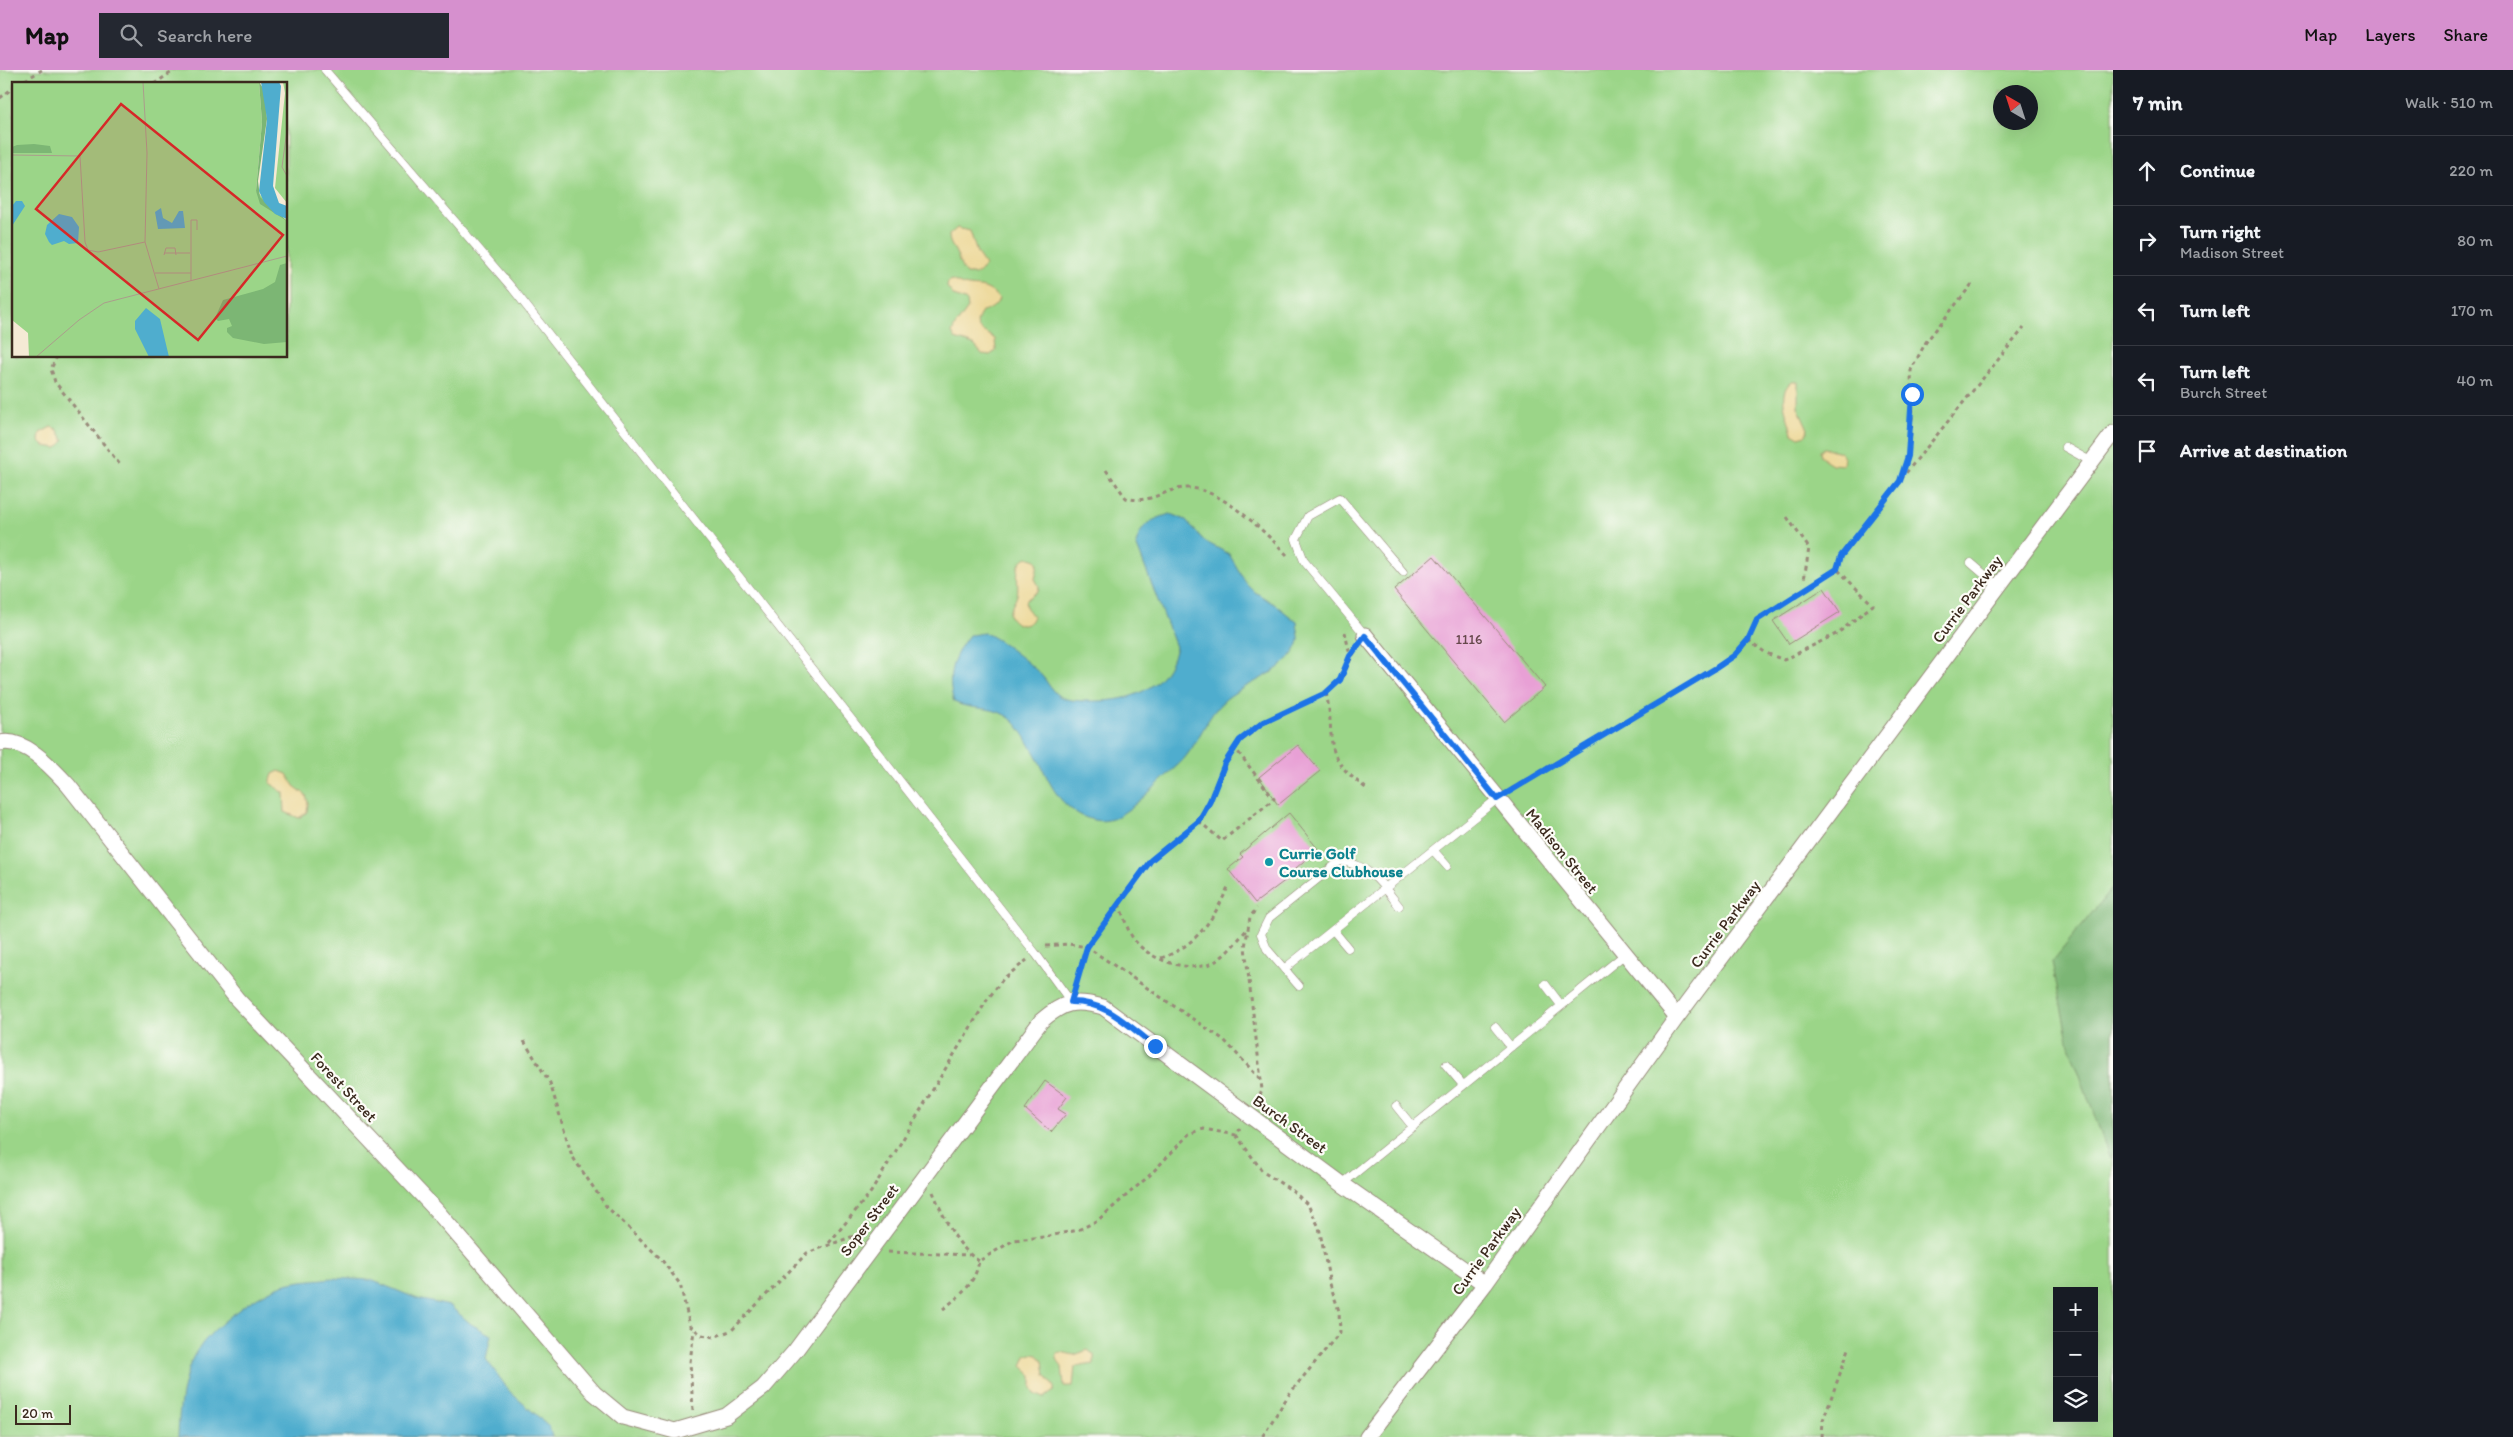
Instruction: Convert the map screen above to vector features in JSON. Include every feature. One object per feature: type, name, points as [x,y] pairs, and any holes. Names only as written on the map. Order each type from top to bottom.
[{"type":"street","name":"Currie Parkway","points":[[1367,1437],[1484,1284],[1677,1017],[2113,433]]},
{"type":"street","name":"Madison Street","points":[[1365,636],[1624,955],[1677,1017]]},
{"type":"street","name":"Forest Street","points":[[4,742],[43,757],[68,785],[237,998],[436,1210],[594,1394],[623,1417],[674,1431]]},
{"type":"street","name":"Soper Street","points":[[674,1431],[726,1416],[763,1388],[795,1351],[1040,1021],[1056,1008],[1071,1002]]},
{"type":"street","name":"Burch Street","points":[[1071,1002],[1087,1002],[1103,1007],[1342,1184],[1484,1284]]},
{"type":"lane","points":[[325,70],[519,297],[1036,954],[1071,1002]]},
{"type":"lane","points":[[2065,447],[2092,462]]},
{"type":"lane","points":[[1365,636],[1304,562],[1296,539],[1308,516],[1340,498],[1403,572]]},
{"type":"lane","points":[[1971,563],[1999,587]]},
{"type":"lane","points":[[1284,969],[1497,799]]},
{"type":"lane","points":[[1433,850],[1447,866]]},
{"type":"lane","points":[[1299,986],[1267,949],[1261,934],[1269,918],[1340,861],[1355,862],[1370,872],[1399,906]]},
{"type":"lane","points":[[1333,930],[1348,948]]},
{"type":"lane","points":[[1342,1184],[1624,955]]},
{"type":"lane","points":[[1545,984],[1562,1006]]},
{"type":"lane","points":[[1495,1027],[1511,1047]]},
{"type":"lane","points":[[1446,1065],[1463,1086]]},
{"type":"lane","points":[[1396,1106],[1413,1127]]},
{"type":"path","points":[[21,82],[42,70]]},
{"type":"path","points":[[157,82],[175,70]]},
{"type":"path","points":[[0,98],[12,89]]},
{"type":"path","points":[[1900,481],[1908,456],[1912,416],[1911,370],[1926,342],[1972,284]]},
{"type":"path","points":[[1497,799],[1716,668],[1735,655],[1748,640],[1757,620],[1837,569],[1841,556],[2024,328]]},
{"type":"path","points":[[56,358],[51,369],[55,382],[121,466]]},
{"type":"path","points":[[1106,470],[1126,498],[1140,502],[1170,491],[1190,488],[1212,496],[1252,520],[1294,562]]},
{"type":"path","points":[[1787,517],[1809,548],[1804,580]]},
{"type":"path","points":[[1748,640],[1766,653],[1784,660],[1838,633],[1873,605],[1837,569]]},
{"type":"path","points":[[1343,626],[1350,656]]},
{"type":"path","points":[[1071,1002],[1087,947],[1151,860],[1199,821],[1210,801],[1225,763],[1240,740],[1262,723],[1326,693],[1340,680],[1350,656],[1365,636]]},
{"type":"path","points":[[1326,693],[1330,712],[1331,742],[1335,759],[1347,774],[1366,788]]},
{"type":"path","points":[[1199,821],[1222,841],[1274,799],[1235,748]]},
{"type":"path","points":[[1161,958],[1176,953],[1192,942],[1215,914],[1228,888]]},
{"type":"path","points":[[1119,903],[1136,942],[1150,954],[1182,967],[1199,968],[1215,962],[1232,947],[1248,928]]},
{"type":"path","points":[[1236,1135],[1250,1116],[1262,1091],[1245,947],[1250,917],[1257,908]]},
{"type":"path","points":[[830,1243],[871,1192],[987,1000],[1003,979],[1045,946],[1069,944],[1087,947],[1224,1040],[1261,1080]]},
{"type":"path","points":[[524,1041],[550,1083],[572,1156],[606,1206],[661,1259],[680,1284],[688,1309],[690,1326],[702,1336],[714,1337],[732,1330],[807,1253],[830,1243],[886,1226]]},
{"type":"path","points":[[943,1308],[963,1293],[976,1276],[979,1261],[1014,1240],[1044,1237],[1078,1230],[1097,1221],[1150,1175],[1189,1134],[1204,1129],[1236,1135],[1263,1172],[1293,1191],[1308,1205],[1319,1227],[1330,1284],[1339,1311],[1340,1332],[1290,1392],[1262,1437]]},
{"type":"path","points":[[925,1174],[951,1227],[969,1255],[979,1261]]},
{"type":"path","points":[[868,1251],[969,1255]]},
{"type":"path","points":[[694,1330],[690,1362],[692,1402],[697,1425]]},
{"type":"path","points":[[1822,1437],[1823,1420],[1849,1349]]},
{"type":"green space","points":[[0,70],[2113,70],[2113,1437],[0,1437]]},
{"type":"green space","points":[[2113,887],[2113,1157],[2109,1156],[2069,1045],[2052,962]]},
{"type":"sand","points":[[957,228],[970,231],[977,253],[985,265],[978,274],[966,274],[961,267],[949,238],[949,235]]},
{"type":"sand","points":[[952,280],[966,286],[982,287],[999,298],[993,307],[982,312],[977,322],[982,331],[995,339],[996,351],[990,355],[982,354],[974,345],[955,339],[952,333],[968,308],[967,301],[954,296],[947,287],[948,282]]},
{"type":"sand","points":[[1791,382],[1798,382],[1798,407],[1808,429],[1806,435],[1799,437],[1792,433],[1784,406],[1784,393]]},
{"type":"sand","points":[[51,427],[57,429],[64,441],[57,448],[44,446],[39,441],[40,433]]},
{"type":"sand","points":[[1824,448],[1841,452],[1844,457],[1843,465],[1832,464],[1821,457],[1820,450]]},
{"type":"sand","points":[[1027,557],[1036,560],[1038,565],[1035,579],[1039,586],[1038,591],[1025,601],[1026,607],[1033,616],[1031,621],[1028,624],[1021,625],[1014,621],[1009,614],[1018,590],[1018,569],[1022,560]]},
{"type":"sand","points":[[279,771],[287,774],[294,786],[306,795],[308,803],[307,812],[299,818],[285,812],[284,793],[270,783],[273,774]]},
{"type":"sand","points":[[1088,1350],[1094,1355],[1094,1364],[1075,1367],[1073,1386],[1064,1386],[1062,1367],[1056,1359],[1057,1353],[1074,1355]]},
{"type":"sand","points":[[1038,1355],[1043,1361],[1045,1375],[1054,1387],[1054,1391],[1044,1398],[1035,1394],[1032,1388],[1032,1375],[1022,1366],[1026,1356]]},
{"type":"water","points":[[1170,514],[1186,520],[1204,541],[1229,554],[1246,583],[1255,592],[1297,622],[1299,641],[1287,660],[1278,668],[1235,693],[1219,706],[1186,756],[1138,802],[1112,819],[1104,821],[1089,819],[1075,812],[1059,797],[1024,735],[1010,718],[993,710],[966,706],[954,702],[951,684],[952,667],[958,651],[969,635],[984,633],[1005,645],[1023,659],[1062,698],[1079,701],[1107,701],[1121,699],[1146,690],[1165,673],[1176,647],[1136,544],[1141,531],[1148,523]]},
{"type":"water","points":[[332,1278],[371,1280],[418,1299],[450,1306],[471,1324],[491,1335],[486,1359],[510,1392],[549,1426],[552,1437],[178,1437],[180,1408],[185,1381],[191,1362],[206,1339],[232,1315],[260,1295],[274,1288],[303,1281]]},
{"type":"building","points":[[1434,556],[1545,687],[1504,722],[1394,590]]},
{"type":"building","points":[[1824,588],[1840,612],[1789,644],[1773,621]]},
{"type":"building","points":[[1298,745],[1320,771],[1278,805],[1259,777]]},
{"type":"building","name":"Currie Golf Course Clubhouse","points":[[1289,813],[1318,849],[1296,868],[1298,871],[1255,903],[1228,869],[1243,857],[1240,854]]},
{"type":"building","points":[[1045,1081],[1067,1097],[1058,1109],[1066,1114],[1051,1132],[1025,1109]]},
{"type":"place","name":"Currie Golf Course Clubhouse","points":[[1269,862]]},
{"type":"route","points":[[1155,1046],[1103,1007],[1087,1002],[1071,1002],[1087,947],[1151,860],[1199,821],[1210,801],[1225,763],[1240,740],[1262,723],[1326,693],[1340,680],[1350,656],[1365,636],[1497,799],[1716,668],[1735,655],[1748,640],[1757,620],[1837,569],[1841,556],[1900,481],[1908,456],[1912,394]]}]
